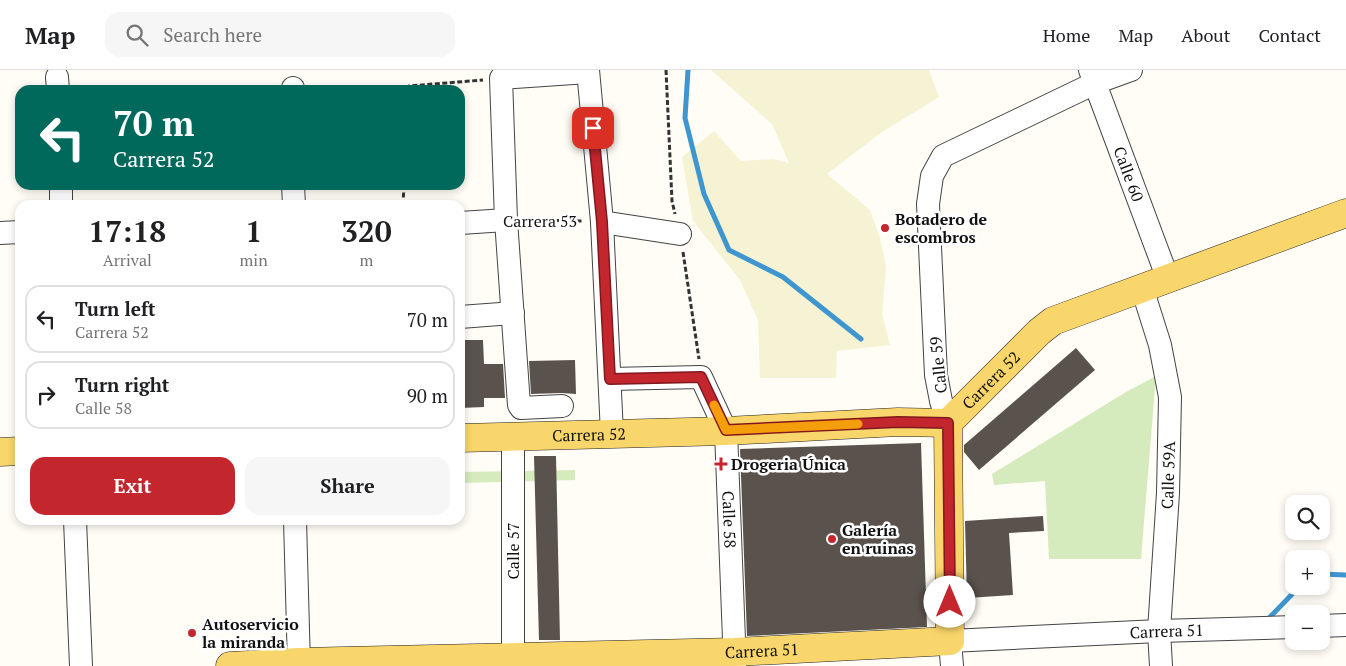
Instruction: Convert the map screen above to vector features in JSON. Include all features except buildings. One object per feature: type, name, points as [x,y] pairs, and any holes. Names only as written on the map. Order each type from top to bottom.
[{"type":"main road","name":"Carrera 52","points":[[465,438],[726,430],[898,422],[948,423],[1039,332],[1053,321],[1346,213]]},
{"type":"main road","name":"Calle 59","points":[[948,423],[951,654]]},
{"type":"main road","points":[[0,452],[15,451]]},
{"type":"main road","name":"Carrera 51","points":[[230,666],[951,654]]},
{"type":"street","points":[[1093,77],[1131,70]]},
{"type":"street","points":[[562,406],[521,408],[519,405],[506,220],[501,78],[588,71],[602,222],[612,434]]},
{"type":"street","name":"Calle 59","points":[[948,423],[936,375],[928,204],[932,176],[943,156],[1093,77]]},
{"type":"street","name":"Calle 60","points":[[1093,77],[1168,279]]},
{"type":"street","name":"Carrera 53","points":[[465,223],[506,220]]},
{"type":"street","points":[[602,222],[680,234]]},
{"type":"street","points":[[0,233],[15,232]]},
{"type":"street","name":"Calle 59A","points":[[1142,288],[1160,345],[1170,397],[1168,493],[1160,631],[1161,666]]},
{"type":"street","points":[[465,317],[513,314]]},
{"type":"street","points":[[610,379],[701,377]]},
{"type":"street","name":"Calle 58","points":[[701,377],[726,430],[735,659]]},
{"type":"street","name":"Calle 57","points":[[513,437],[513,662]]},
{"type":"street","points":[[75,525],[82,666]]},
{"type":"street","points":[[295,525],[299,664]]},
{"type":"street","points":[[1330,626],[1346,625]]},
{"type":"street","name":"Carrera 51","points":[[951,654],[1160,631],[1285,627]]},
{"type":"path","points":[[666,70],[672,201],[680,234],[701,377]]},
{"type":"path","points":[[420,85],[501,78]]},
{"type":"path","name":"Carrera 53","points":[[506,220],[602,222]]},
{"type":"shaded area","points":[[711,70],[929,70],[939,97],[882,132],[827,174],[870,210],[880,238],[886,267],[882,314],[890,345],[837,351],[836,378],[760,378],[758,320],[740,280],[693,221],[682,157],[714,131],[741,161],[773,159],[789,163],[772,124]]},
{"type":"green space","points":[[1156,376],[1141,559],[1049,559],[1045,481],[994,485],[992,474],[1126,392]]},
{"type":"green space","points":[[575,470],[575,480],[465,483],[465,472]]},
{"type":"waterway","points":[[688,70],[685,118],[704,194],[729,250],[783,277],[861,339]]},
{"type":"waterway","points":[[1330,574],[1346,575]]},
{"type":"waterway","points":[[1270,617],[1291,595]]},
{"type":"slow traffic","points":[[714,405],[726,430],[858,424]]},
{"type":"place","name":"Botadero de escombros","points":[[885,228]]},
{"type":"place","name":"Drogeria Única","points":[[721,464]]},
{"type":"place","name":"Galería en ruinas","points":[[832,539]]},
{"type":"place","name":"Autoservicio la miranda","points":[[192,633]]},
{"type":"route","points":[[593,128],[602,222],[610,379],[701,377],[726,430],[898,422],[948,423],[950,602]]}]
